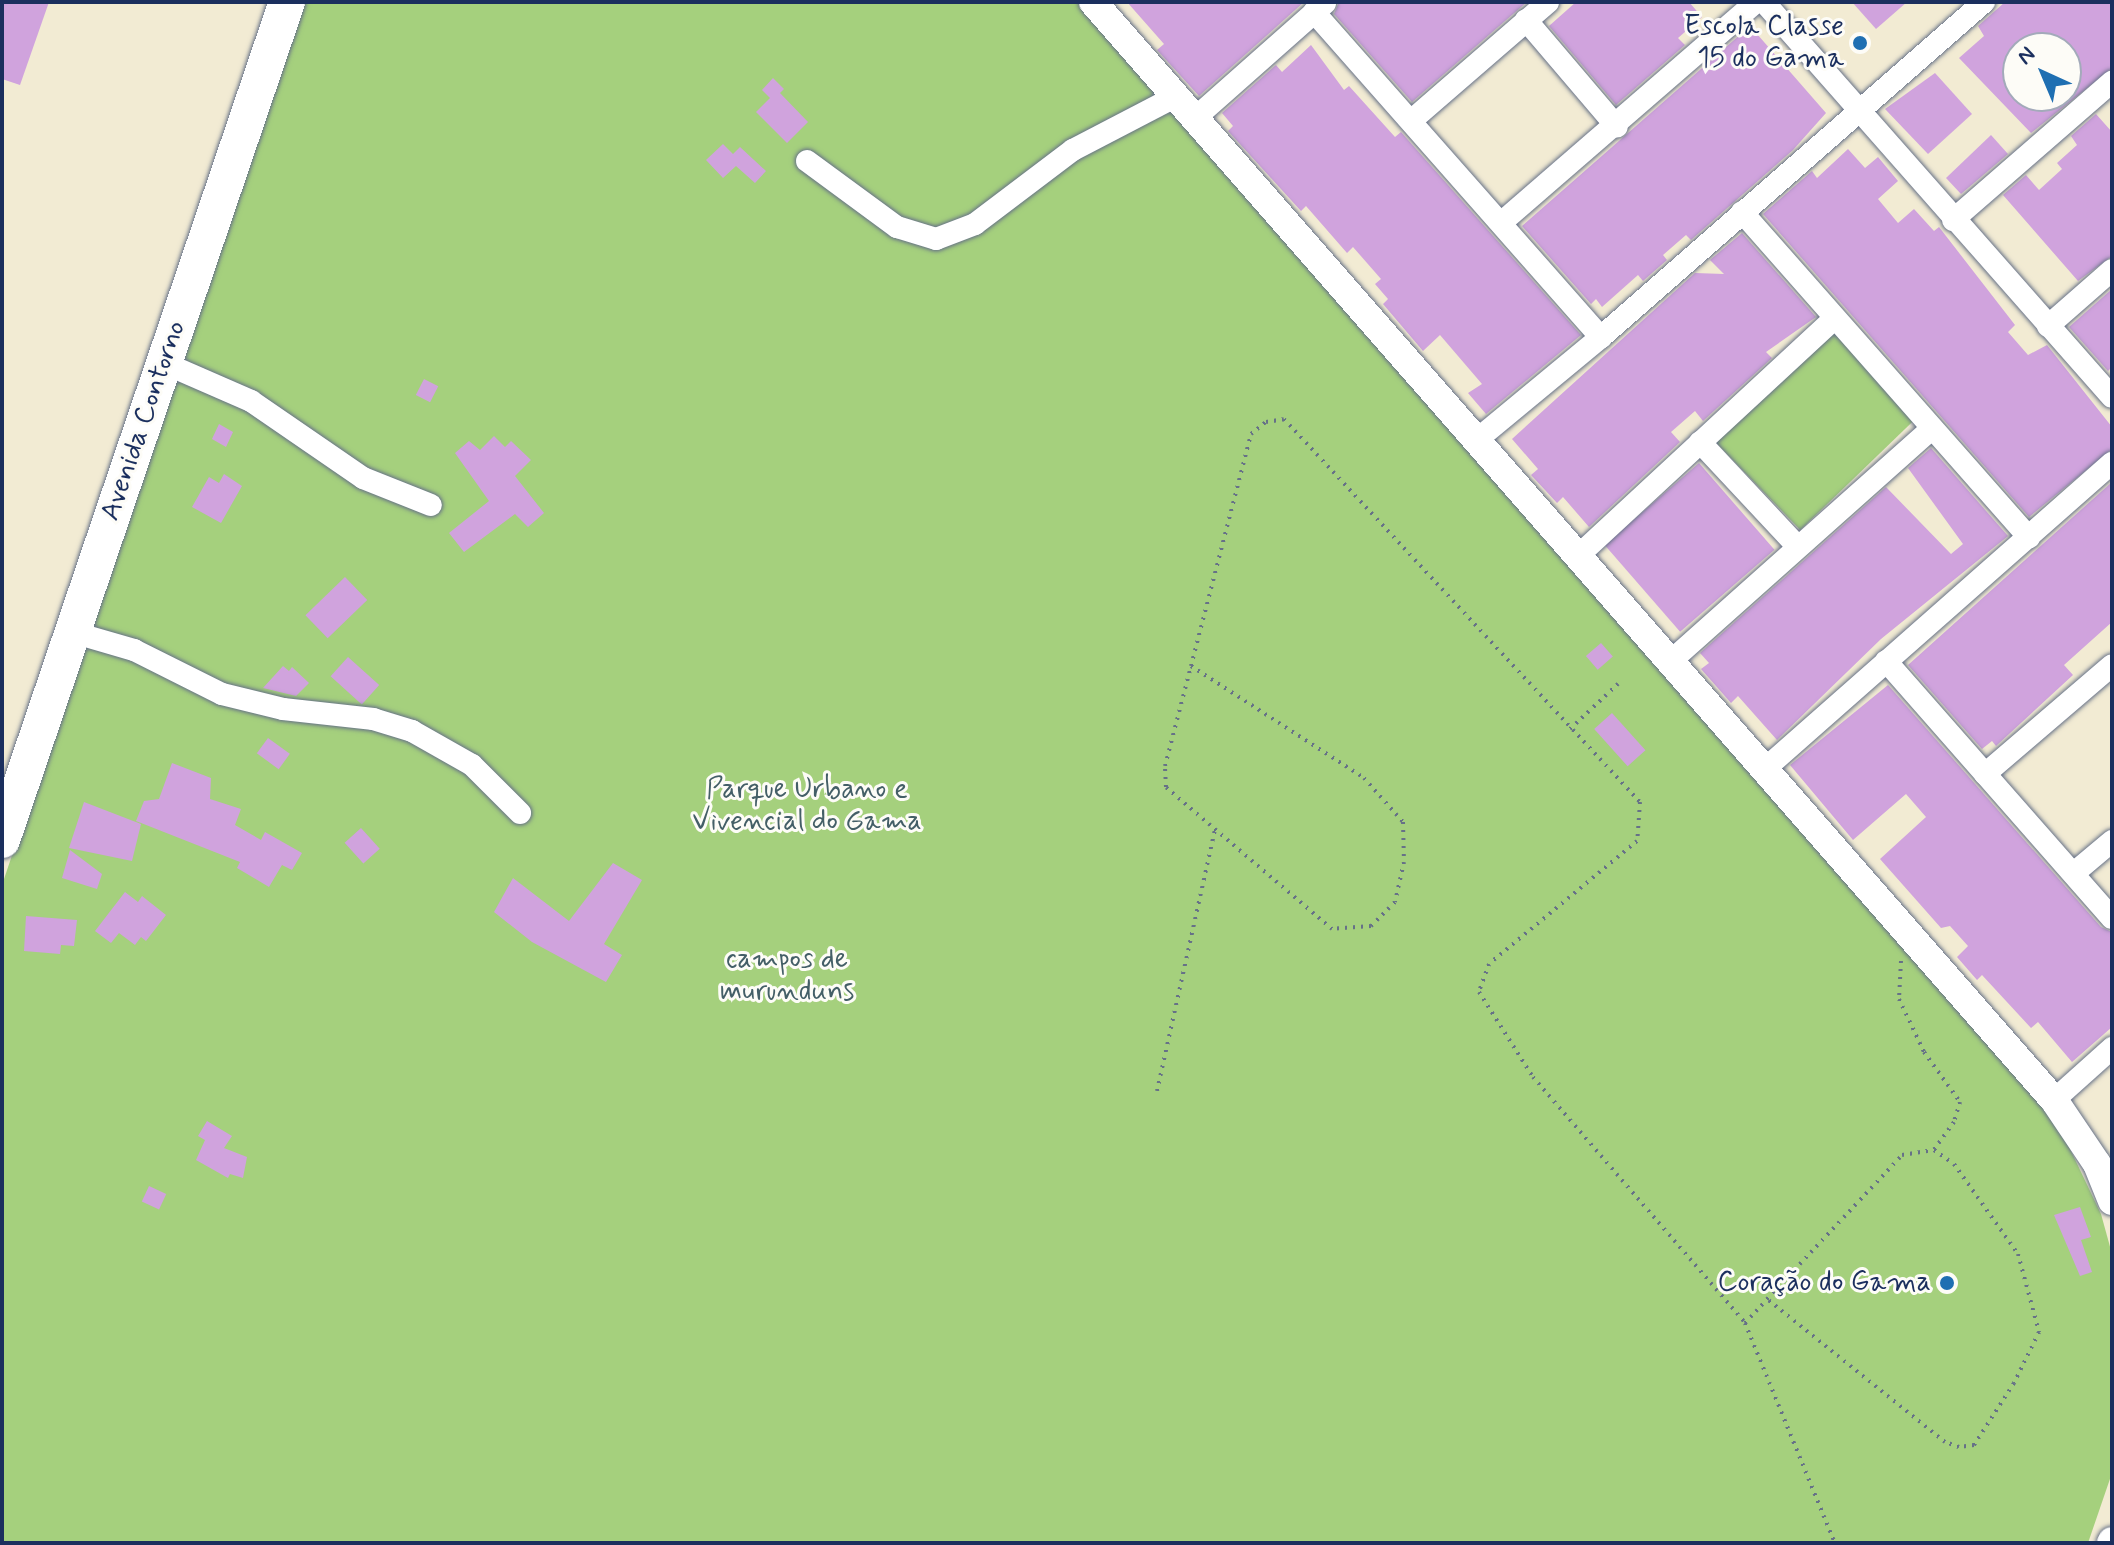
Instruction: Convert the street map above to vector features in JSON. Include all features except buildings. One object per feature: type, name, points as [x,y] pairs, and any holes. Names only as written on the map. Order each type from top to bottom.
[{"type":"main road","name":"Avenida Contorno","points":[[2,840],[287,2]]},
{"type":"street","points":[[1412,120],[1548,2]]},
{"type":"street","points":[[1502,222],[1617,127],[1756,2]]},
{"type":"street","points":[[1764,2],[2112,397]]},
{"type":"street","points":[[1479,438],[1601,337],[1984,2]]},
{"type":"street","points":[[1098,4],[1194,119],[1479,438],[2054,1100],[2097,1164],[2112,1201]]},
{"type":"street","points":[[1194,119],[1320,7],[1412,120],[1601,337]]},
{"type":"street","points":[[1526,20],[1617,127]]},
{"type":"street","points":[[1953,220],[2108,94]]},
{"type":"street","points":[[807,161],[897,227],[936,239],[975,224],[1073,150],[1175,97]]},
{"type":"street","points":[[1742,212],[1833,320],[2029,538]]},
{"type":"street","points":[[2048,326],[2112,270]]},
{"type":"street","points":[[1579,555],[1833,320]]},
{"type":"street","points":[[164,363],[251,401],[363,478],[431,505]]},
{"type":"street","points":[[1672,660],[1796,545],[1932,428]]},
{"type":"street","points":[[1700,442],[1796,545]]},
{"type":"street","points":[[1767,767],[2112,463]]},
{"type":"street","points":[[72,632],[134,650],[222,694],[283,709],[373,719],[412,731],[472,765],[520,813]]},
{"type":"street","points":[[1886,661],[2112,918]]},
{"type":"street","points":[[1985,774],[2109,674]]},
{"type":"street","points":[[2074,873],[2112,841]]},
{"type":"street","points":[[2054,1100],[2112,1048]]},
{"type":"path","points":[[1191,666],[1364,778],[1388,800],[1403,822],[1404,862],[1395,902],[1371,926],[1332,929],[1166,787],[1165,766],[1251,434],[1266,422],[1284,419],[1569,730],[1640,802],[1637,841],[1489,964],[1479,992],[1533,1077],[1745,1323],[1835,1543]]},
{"type":"path","points":[[1569,730],[1618,684]]},
{"type":"path","points":[[1157,1091],[1215,830]]},
{"type":"path","points":[[1903,924],[1899,999],[1924,1052],[1960,1102],[1954,1122],[1934,1150]]},
{"type":"path","points":[[1745,1323],[1767,1299],[1902,1155],[1934,1150],[1954,1164],[2018,1254],[2039,1332],[2014,1383],[1974,1445],[1945,1442],[1767,1299]]},
{"type":"green space","name":"Parque Urbano e Vivencial do Gama","points":[[300,2],[1079,2],[2051,1109],[2101,1214],[2112,1254],[2112,1473],[2088,1543],[2,1543],[2,885]]},
{"type":"green space","points":[[1830,329],[1916,418],[1800,530],[1714,441]]},
{"type":"place","name":"Escola Classe 15 do Gama","points":[[1860,43]]},
{"type":"place","name":"Coração do Gama","points":[[1947,1283]]},
{"type":"park label","name":"campos de murunduns","points":[[787,976]]}]
